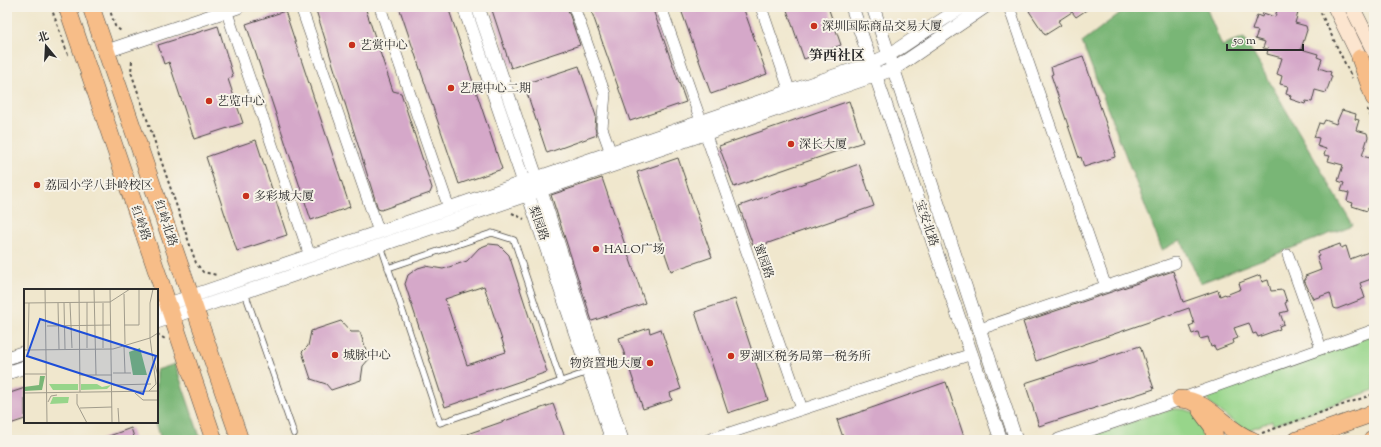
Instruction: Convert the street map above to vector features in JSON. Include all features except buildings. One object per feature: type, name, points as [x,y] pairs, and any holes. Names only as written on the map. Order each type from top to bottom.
[{"type":"main road","name":"红岭路","points":[[67,7],[166,310],[214,440]]},
{"type":"main road","name":"红岭北路","points":[[91,7],[240,440]]},
{"type":"main road","points":[[1336,7],[1367,55],[1370,103]]},
{"type":"main road","points":[[1352,7],[1374,83]]},
{"type":"main road","points":[[1180,399],[1189,399],[1198,403],[1240,434],[1253,437]]},
{"type":"main road","points":[[1180,399],[1194,406],[1206,416],[1213,427],[1215,440]]},
{"type":"main road","points":[[1297,440],[1374,413]]},
{"type":"street","points":[[300,7],[379,232]]},
{"type":"street","points":[[380,7],[449,208]]},
{"type":"street","name":"梨园路","points":[[464,7],[533,187],[622,440]]},
{"type":"street","name":"梨园路","points":[[478,7],[589,372],[612,440]]},
{"type":"street","points":[[574,7],[605,94],[602,128],[611,153]]},
{"type":"street","name":"蜜园路","points":[[661,7],[802,409]]},
{"type":"street","points":[[761,7],[790,92]]},
{"type":"street","name":"宝安北路","points":[[852,7],[1001,440]]},
{"type":"street","name":"宝安北路","points":[[873,7],[1016,440]]},
{"type":"street","points":[[158,321],[166,310],[245,292],[381,246],[533,187],[874,70],[889,55],[962,7]]},
{"type":"street","points":[[193,303],[310,256],[449,208],[533,187],[611,153],[703,128],[790,92],[874,70],[894,69],[985,7]]},
{"type":"street","points":[[1009,7],[1106,287]]},
{"type":"street","points":[[107,51],[230,8],[310,256]]},
{"type":"street","points":[[1288,255],[1321,348]]},
{"type":"street","points":[[980,328],[1175,263]]},
{"type":"street","points":[[1059,440],[1374,330]]},
{"type":"street","points":[[7,358],[24,352]]},
{"type":"street","points":[[708,440],[972,354]]},
{"type":"street","points":[[7,373],[24,367]]},
{"type":"lane","points":[[388,268],[492,233],[514,240],[561,382]]},
{"type":"lane","points":[[381,246],[440,423],[589,372]]},
{"type":"lane","points":[[245,292],[294,434]]},
{"type":"path","points":[[109,7],[115,26],[122,32]]},
{"type":"path","points":[[1318,7],[1353,80]]},
{"type":"path","points":[[1371,7],[1374,14]]},
{"type":"path","points":[[132,61],[131,72],[196,263],[203,272],[218,275]]},
{"type":"path","points":[[1370,103],[1374,122]]},
{"type":"path","points":[[158,335],[166,340]]},
{"type":"path","points":[[1253,437],[1374,394]]},
{"type":"green space","points":[[1128,7],[1206,7],[1222,46],[1244,38],[1353,225],[1200,283],[1181,240],[1162,250],[1082,42]]},
{"type":"green space","points":[[1374,334],[1374,390],[1273,425],[1272,421],[1245,431],[1211,405],[1206,397],[1209,394]]},
{"type":"green space","points":[[175,364],[201,440],[161,440],[156,423],[158,423],[158,370]]},
{"type":"green space","points":[[1173,409],[1188,410],[1198,416],[1204,426],[1207,440],[1080,440],[1162,411]]},
{"type":"place","name":"深圳国际商品交易大厦","points":[[814,26]]},
{"type":"place","name":"艺赏中心","points":[[352,45]]},
{"type":"place","name":"艺展中心二期","points":[[451,88]]},
{"type":"place","name":"艺览中心","points":[[209,101]]},
{"type":"place","name":"深长大厦","points":[[791,144]]},
{"type":"place","name":"荔园小学八卦岭校区","points":[[37,185]]},
{"type":"place","name":"多彩城大厦","points":[[246,196]]},
{"type":"place","name":"HALO广场","points":[[596,249]]},
{"type":"place","name":"城脉中心","points":[[335,355]]},
{"type":"place","name":"罗湖区税务局第一税务所","points":[[731,356]]},
{"type":"place","name":"物资置地大厦","points":[[650,363]]},
{"type":"district","name":"笋西社区","points":[[837,55]]}]
